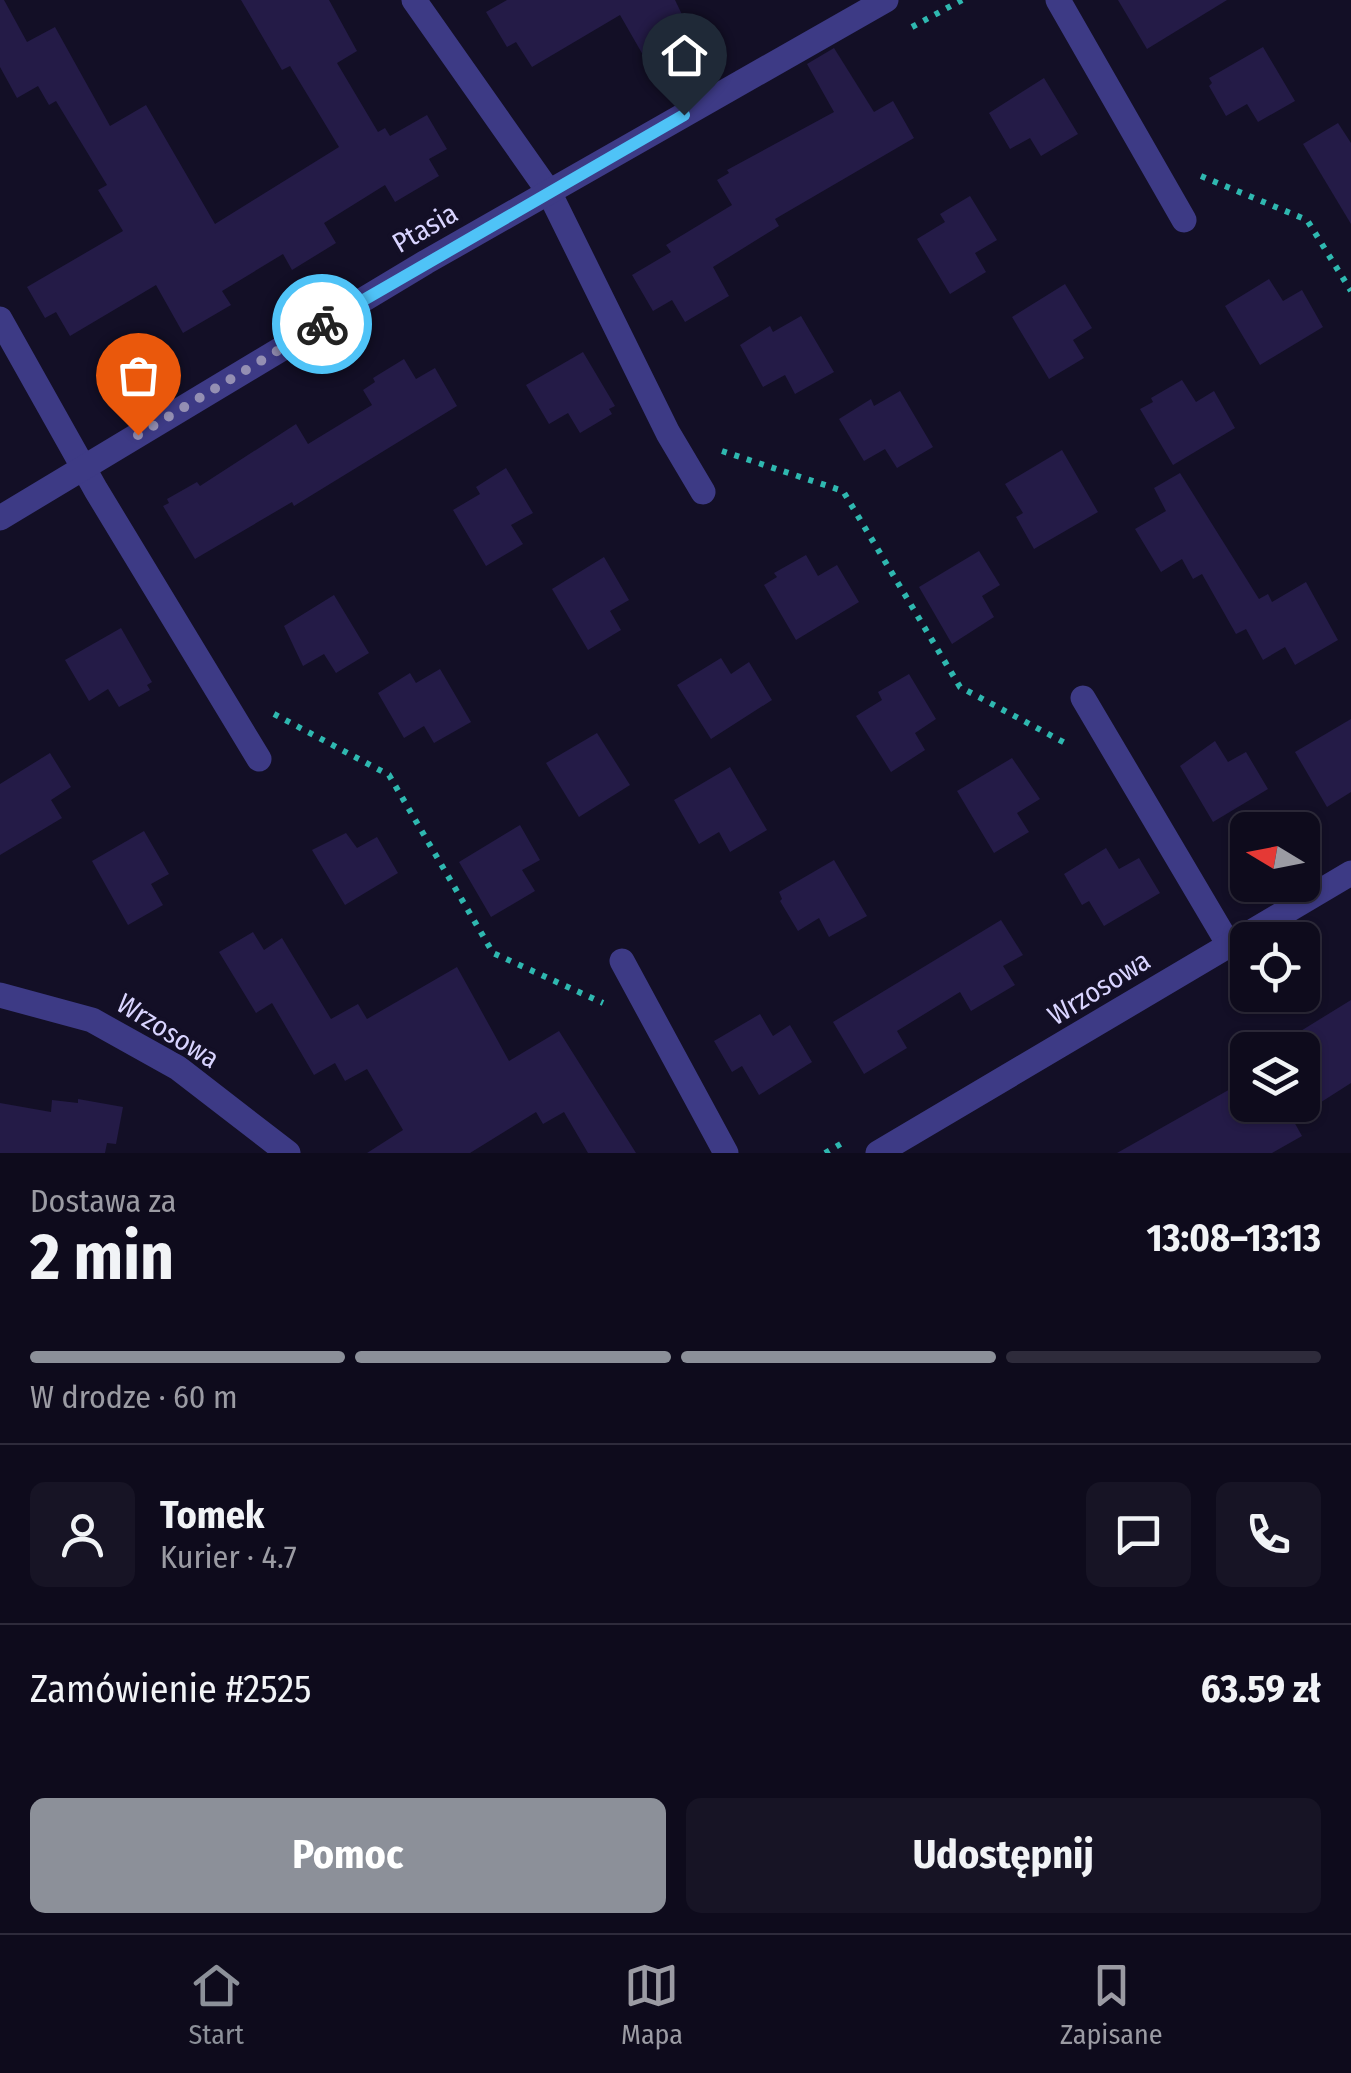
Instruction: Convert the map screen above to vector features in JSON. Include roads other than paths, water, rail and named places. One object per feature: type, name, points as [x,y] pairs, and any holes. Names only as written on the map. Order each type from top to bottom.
[{"type":"street","points":[[414,0],[549,192],[668,433],[703,492]]},
{"type":"street","name":"Ptasia","points":[[0,518],[549,192],[886,0]]},
{"type":"street","points":[[1058,0],[1184,220]]},
{"type":"street","points":[[0,318],[84,468],[259,759]]},
{"type":"street","points":[[1083,698],[1229,946]]},
{"type":"street","name":"Wrzosowa","points":[[878,1153],[1351,872]]},
{"type":"street","points":[[622,961],[726,1153]]},
{"type":"street","name":"Wrzosowa","points":[[0,994],[92,1020],[178,1068],[288,1153]]}]
